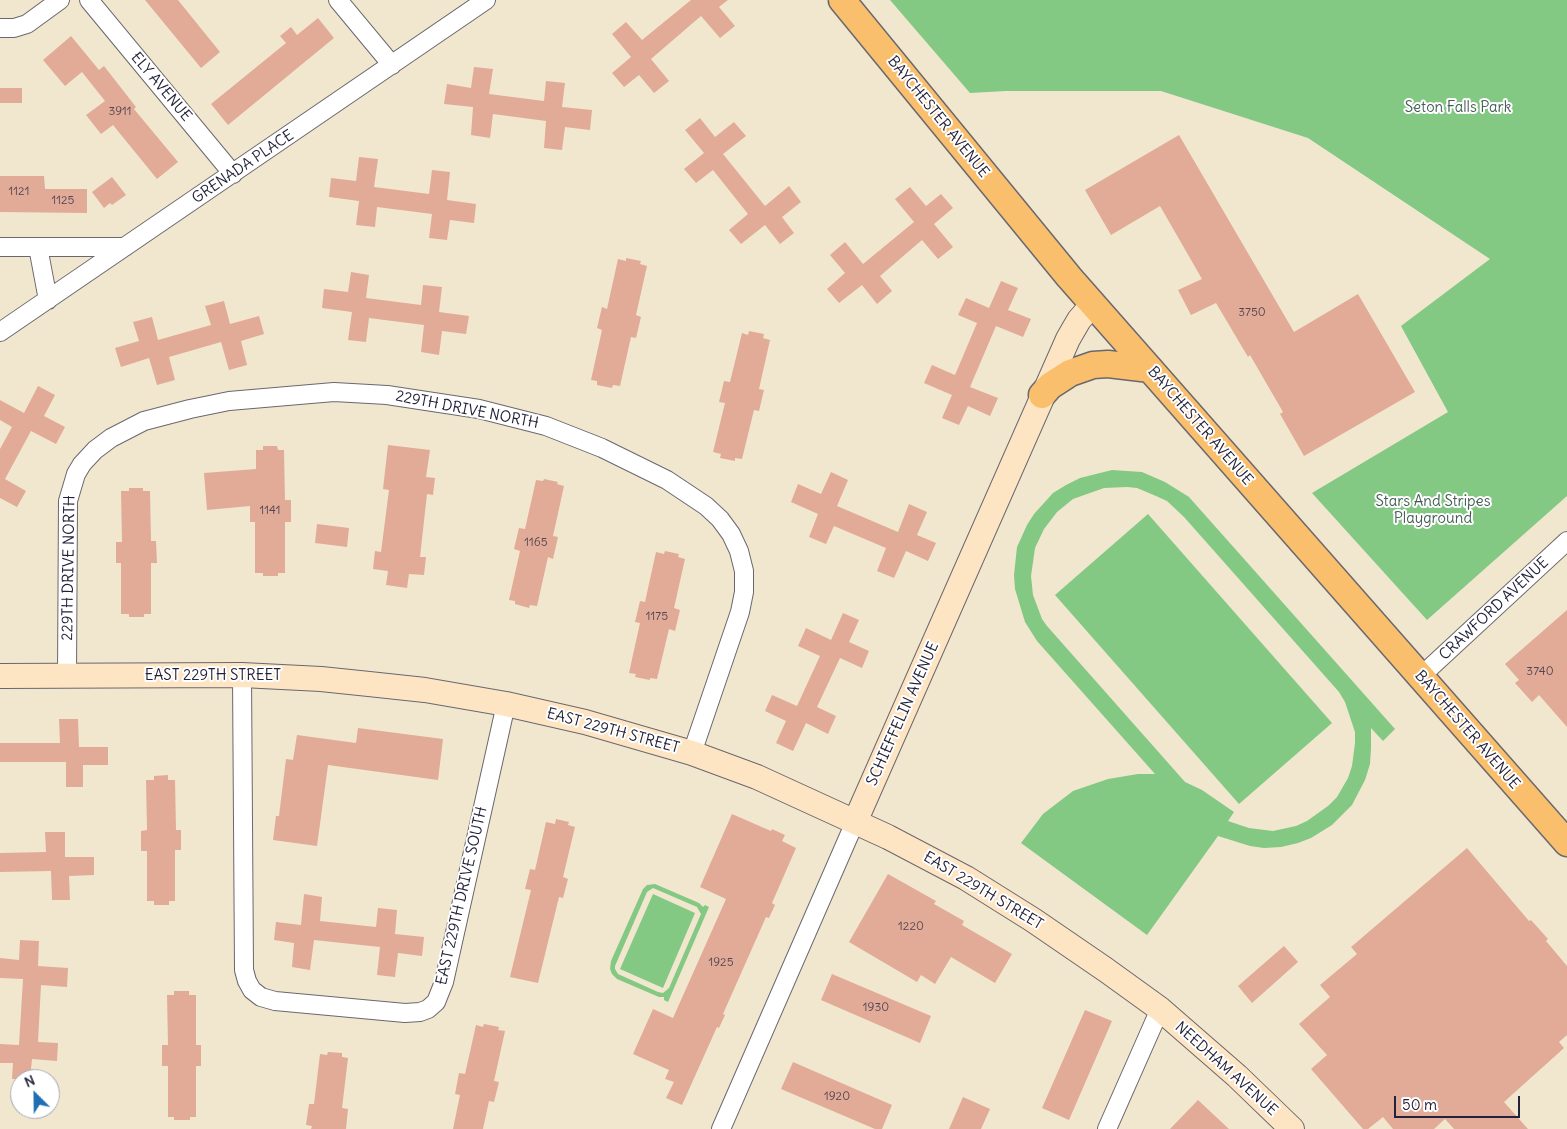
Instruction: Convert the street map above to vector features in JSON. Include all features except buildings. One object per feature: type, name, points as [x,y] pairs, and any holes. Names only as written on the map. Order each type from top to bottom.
[{"type":"main road","name":"BAYCHESTER AVENUE","points":[[842,0],[1093,304],[1567,843]]},
{"type":"main road","points":[[1042,395],[1050,386],[1070,373],[1093,365],[1108,364],[1150,369]]},
{"type":"street","points":[[0,28],[14,28],[27,24],[60,0]]},
{"type":"street","name":"ELY AVENUE","points":[[89,0],[233,174]]},
{"type":"street","points":[[338,0],[392,65]]},
{"type":"street","name":"GRENADA PLACE","points":[[0,332],[486,0]]},
{"type":"street","points":[[0,247],[125,247]]},
{"type":"street","points":[[38,247],[48,300]]},
{"type":"street","name":"SCHIEFFELIN AVENUE","points":[[721,1129],[1042,395],[1071,332],[1093,304]]},
{"type":"street","name":"229TH DRIVE NORTH","points":[[67,676],[68,501],[76,474],[82,464],[95,450],[111,438],[144,421],[229,401],[334,392],[387,395],[479,410],[546,426],[602,448],[667,480],[706,506],[720,519],[731,534],[739,551],[744,571],[744,592],[740,612],[692,753]]},
{"type":"street","name":"CRAWFORD AVENUE","points":[[1420,678],[1567,541]]},
{"type":"street","name":"EAST 229TH STREET","points":[[0,676],[242,674],[321,679],[415,689],[506,704],[585,722],[692,753],[749,774],[888,837],[966,878],[1033,920],[1160,1009]]},
{"type":"street","name":"EAST 229TH DRIVE SOUTH","points":[[242,674],[244,970],[247,982],[252,990],[261,997],[275,1001],[405,1012],[420,1012],[428,1009],[436,1002],[444,982],[506,704]]},
{"type":"street","points":[[1107,1129],[1160,1009]]},
{"type":"street","name":"NEEDHAM AVENUE","points":[[1160,1009],[1237,1076],[1292,1129]]},
{"type":"green space","name":"Seton Falls Park","points":[[890,0],[1567,0],[1567,496],[1427,620],[1312,493],[1448,412],[1401,326],[1490,259],[1308,138],[1161,91],[1006,91],[970,93]]},
{"type":"green space","points":[[1112,470],[1142,472],[1165,482],[1189,497],[1395,729],[1383,741],[1371,728],[1370,764],[1365,780],[1352,805],[1332,825],[1311,838],[1281,847],[1264,848],[1250,846],[1218,836],[1147,935],[1021,843],[1043,814],[1073,791],[1108,779],[1138,774],[1155,774],[1037,641],[1025,622],[1015,589],[1014,575],[1017,547],[1027,525],[1034,514],[1053,493],[1080,478]],"holes":[[[1104,488],[1137,488],[1167,501],[1184,517],[1339,692],[1345,702],[1355,732],[1352,766],[1348,778],[1337,797],[1307,821],[1296,826],[1273,831],[1249,828],[1228,821],[1234,812],[1202,790],[1185,782],[1042,619],[1033,595],[1031,576],[1035,548],[1044,529],[1057,512],[1073,499]]]},
{"type":"green space","points":[[1148,514],[1332,723],[1239,804],[1055,595]]},
{"type":"green space","points":[[655,884],[699,903],[703,907],[705,905],[709,907],[668,1002],[664,1000],[664,997],[659,997],[617,979],[610,969],[611,961],[643,889],[647,885]],"holes":[[[653,888],[697,907],[701,914],[669,988],[663,993],[658,992],[618,974],[615,966],[647,892]]]},
{"type":"green space","points":[[653,894],[695,913],[663,988],[620,969]]},
{"type":"park label","name":"Stars And Stripes Playground","points":[[1433,510]]}]
